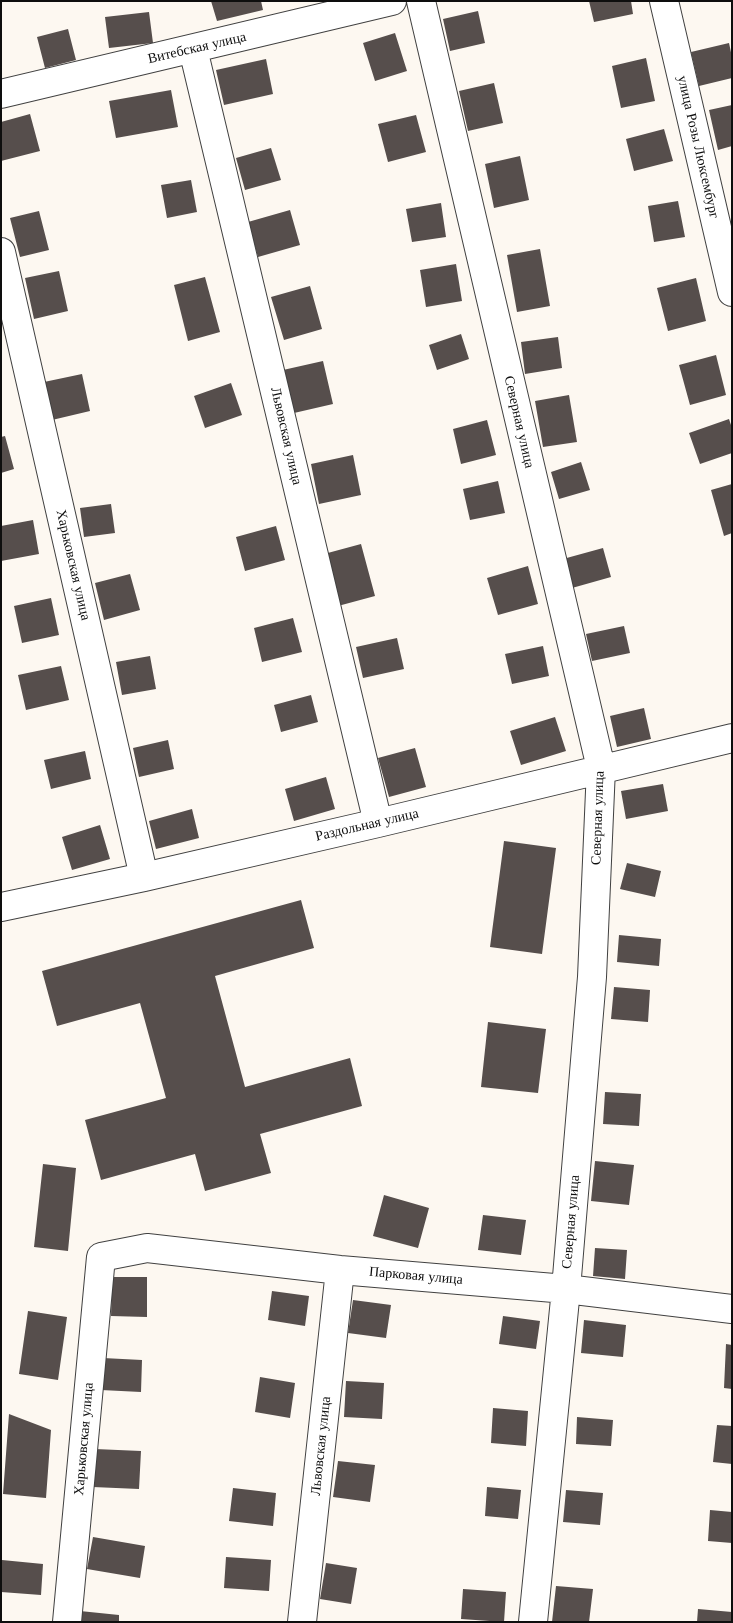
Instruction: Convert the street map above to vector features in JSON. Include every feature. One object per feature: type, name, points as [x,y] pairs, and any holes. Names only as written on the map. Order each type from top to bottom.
[{"type":"street","name":"Витебская улица","points":[[1,94],[392,1]]},
{"type":"street","name":"Северная улица","points":[[421,1],[600,768],[592,977],[566,1289],[533,1622]]},
{"type":"street","name":"улица Розы Люксембург","points":[[664,1],[732,292]]},
{"type":"street","name":"Львовская улица","points":[[193,49],[378,823]]},
{"type":"street","name":"Харьковская улица","points":[[1,252],[144,877]]},
{"type":"street","name":"Раздольная улица","points":[[1,907],[144,877],[378,823],[600,768],[732,738]]},
{"type":"street","name":"Парковая улица","points":[[101,1257],[147,1248],[340,1270],[566,1289],[732,1308]]},
{"type":"street","name":"Харьковская улица","points":[[67,1622],[101,1257]]},
{"type":"street","name":"Львовская улица","points":[[302,1622],[340,1270]]},
{"type":"building","points":[[211,1],[261,1],[263,10],[217,21]]},
{"type":"building","points":[[589,1],[631,1],[633,14],[594,22]]},
{"type":"building","points":[[478,11],[485,43],[450,51],[443,19]]},
{"type":"building","points":[[149,12],[153,43],[109,48],[105,17]]},
{"type":"building","points":[[68,29],[76,60],[45,68],[37,37]]},
{"type":"building","points":[[395,33],[407,71],[375,81],[363,43]]},
{"type":"building","points":[[729,43],[732,57],[732,78],[699,86],[691,52]]},
{"type":"building","points":[[646,58],[655,101],[621,108],[612,66]]},
{"type":"building","points":[[266,59],[273,94],[224,105],[216,70]]},
{"type":"building","points":[[494,83],[503,123],[468,131],[459,91]]},
{"type":"building","points":[[171,90],[178,127],[116,138],[109,101]]},
{"type":"building","points":[[732,105],[732,146],[718,150],[709,110]]},
{"type":"building","points":[[30,114],[40,151],[1,161],[1,122]]},
{"type":"building","points":[[416,115],[426,152],[388,162],[378,124]]},
{"type":"building","points":[[664,129],[673,161],[634,171],[626,139]]},
{"type":"building","points":[[271,148],[281,180],[245,190],[236,158]]},
{"type":"building","points":[[520,156],[529,200],[494,208],[485,164]]},
{"type":"building","points":[[191,180],[197,212],[167,218],[161,185]]},
{"type":"building","points":[[678,201],[685,237],[654,242],[648,206]]},
{"type":"building","points":[[441,203],[446,237],[412,242],[406,209]]},
{"type":"building","points":[[290,210],[300,245],[258,257],[248,222]]},
{"type":"building","points":[[39,211],[49,250],[20,257],[10,218]]},
{"type":"building","points":[[540,249],[550,306],[517,312],[507,255]]},
{"type":"building","points":[[456,264],[462,301],[426,307],[420,270]]},
{"type":"building","points":[[59,271],[68,311],[34,319],[25,278]]},
{"type":"building","points":[[205,277],[220,332],[188,341],[174,285]]},
{"type":"building","points":[[696,278],[706,321],[668,331],[657,288]]},
{"type":"building","points":[[310,286],[322,329],[284,340],[271,297]]},
{"type":"building","points":[[461,334],[469,359],[437,370],[429,345]]},
{"type":"building","points":[[558,337],[562,368],[525,374],[521,342]]},
{"type":"building","points":[[716,355],[726,395],[690,405],[679,365]]},
{"type":"building","points":[[323,361],[333,404],[294,413],[283,370]]},
{"type":"building","points":[[82,374],[90,411],[52,420],[44,382]]},
{"type":"building","points":[[231,383],[242,415],[205,428],[194,396]]},
{"type":"building","points":[[569,395],[577,442],[543,447],[535,401]]},
{"type":"building","points":[[729,419],[732,428],[732,453],[700,464],[689,433]]},
{"type":"building","points":[[487,420],[496,455],[461,464],[453,429]]},
{"type":"building","points":[[5,436],[14,469],[1,473],[1,437]]},
{"type":"building","points":[[353,455],[361,495],[319,504],[311,464]]},
{"type":"building","points":[[581,462],[590,490],[559,499],[551,472]]},
{"type":"building","points":[[498,481],[505,513],[470,520],[463,489]]},
{"type":"building","points":[[732,484],[732,533],[724,536],[711,490]]},
{"type":"building","points":[[111,504],[115,533],[84,537],[80,508]]},
{"type":"building","points":[[33,520],[39,554],[1,561],[1,526]]},
{"type":"building","points":[[276,526],[285,560],[245,571],[236,537]]},
{"type":"building","points":[[361,544],[375,596],[338,606],[324,554]]},
{"type":"building","points":[[603,548],[611,577],[572,588],[563,559]]},
{"type":"building","points":[[528,566],[538,604],[498,615],[487,578]]},
{"type":"building","points":[[130,574],[140,610],[104,620],[95,583]]},
{"type":"building","points":[[51,598],[59,635],[22,643],[14,606]]},
{"type":"building","points":[[293,618],[302,652],[262,662],[254,628]]},
{"type":"building","points":[[624,626],[630,653],[592,661],[586,634]]},
{"type":"building","points":[[397,638],[404,669],[363,678],[356,647]]},
{"type":"building","points":[[543,646],[549,676],[512,684],[505,654]]},
{"type":"building","points":[[150,656],[156,689],[122,695],[116,662]]},
{"type":"building","points":[[61,666],[69,700],[26,710],[18,675]]},
{"type":"building","points":[[311,695],[318,722],[281,732],[274,705]]},
{"type":"building","points":[[644,708],[651,739],[617,747],[610,716]]},
{"type":"building","points":[[555,717],[566,751],[521,765],[510,731]]},
{"type":"building","points":[[168,740],[174,769],[139,777],[133,748]]},
{"type":"building","points":[[415,748],[426,787],[389,797],[378,758]]},
{"type":"building","points":[[85,751],[91,779],[51,789],[44,760]]},
{"type":"building","points":[[326,777],[335,809],[294,821],[285,789]]},
{"type":"building","points":[[663,784],[668,811],[626,819],[621,791]]},
{"type":"building","points":[[192,809],[199,838],[156,849],[149,821]]},
{"type":"building","points":[[100,825],[110,859],[72,870],[62,837]]},
{"type":"building","points":[[504,841],[556,848],[542,954],[490,947]]},
{"type":"building","points":[[627,863],[661,871],[655,897],[620,889]]},
{"type":"building","points":[[301,900],[314,948],[215,976],[245,1087],[350,1058],[362,1106],[260,1134],[271,1173],[205,1191],[195,1154],[101,1180],[85,1120],[166,1098],[140,1003],[57,1026],[42,971]]},
{"type":"building","points":[[619,935],[661,939],[659,966],[617,962]]},
{"type":"building","points":[[614,987],[650,990],[648,1022],[611,1019]]},
{"type":"building","points":[[488,1022],[546,1029],[538,1093],[481,1087]]},
{"type":"building","points":[[605,1092],[641,1094],[639,1126],[603,1124]]},
{"type":"building","points":[[595,1161],[634,1165],[629,1205],[591,1201]]},
{"type":"building","points":[[43,1164],[76,1168],[68,1251],[34,1247]]},
{"type":"building","points":[[384,1195],[429,1208],[418,1248],[373,1236]]},
{"type":"building","points":[[483,1215],[526,1220],[521,1255],[478,1250]]},
{"type":"building","points":[[595,1248],[627,1250],[625,1279],[593,1276]]},
{"type":"building","points":[[112,1277],[147,1277],[147,1317],[111,1316]]},
{"type":"building","points":[[272,1291],[309,1296],[305,1326],[268,1320]]},
{"type":"building","points":[[353,1300],[391,1305],[386,1338],[348,1333]]},
{"type":"building","points":[[28,1311],[67,1317],[58,1380],[19,1374]]},
{"type":"building","points":[[503,1316],[540,1321],[536,1349],[499,1344]]},
{"type":"building","points":[[584,1320],[626,1325],[623,1357],[581,1353]]},
{"type":"building","points":[[726,1344],[732,1345],[732,1389],[724,1388]]},
{"type":"building","points":[[103,1358],[142,1360],[141,1392],[101,1390]]},
{"type":"building","points":[[260,1377],[295,1383],[290,1418],[255,1412]]},
{"type":"building","points":[[346,1381],[384,1383],[382,1419],[344,1417]]},
{"type":"building","points":[[493,1408],[528,1411],[526,1446],[491,1443]]},
{"type":"building","points":[[9,1414],[51,1430],[46,1498],[3,1494]]},
{"type":"building","points":[[577,1417],[613,1420],[611,1446],[576,1444]]},
{"type":"building","points":[[717,1425],[732,1426],[732,1464],[713,1462]]},
{"type":"building","points":[[95,1449],[141,1451],[139,1489],[93,1487]]},
{"type":"building","points":[[338,1461],[375,1465],[370,1502],[333,1497]]},
{"type":"building","points":[[487,1487],[521,1490],[518,1519],[485,1516]]},
{"type":"building","points":[[233,1488],[276,1493],[273,1526],[229,1521]]},
{"type":"building","points":[[566,1490],[603,1493],[600,1525],[563,1522]]},
{"type":"building","points":[[710,1510],[732,1512],[732,1543],[708,1541]]},
{"type":"building","points":[[93,1537],[145,1546],[140,1578],[87,1569]]},
{"type":"building","points":[[226,1557],[271,1560],[269,1591],[224,1588]]},
{"type":"building","points":[[2,1560],[43,1564],[41,1595],[1,1592]]},
{"type":"building","points":[[326,1563],[357,1568],[351,1604],[320,1599]]},
{"type":"building","points":[[556,1586],[593,1589],[589,1622],[552,1622]]},
{"type":"building","points":[[463,1589],[506,1592],[504,1622],[461,1619]]},
{"type":"building","points":[[698,1609],[732,1612],[732,1622],[697,1622]]},
{"type":"building","points":[[80,1611],[119,1615],[119,1622],[79,1622]]}]
